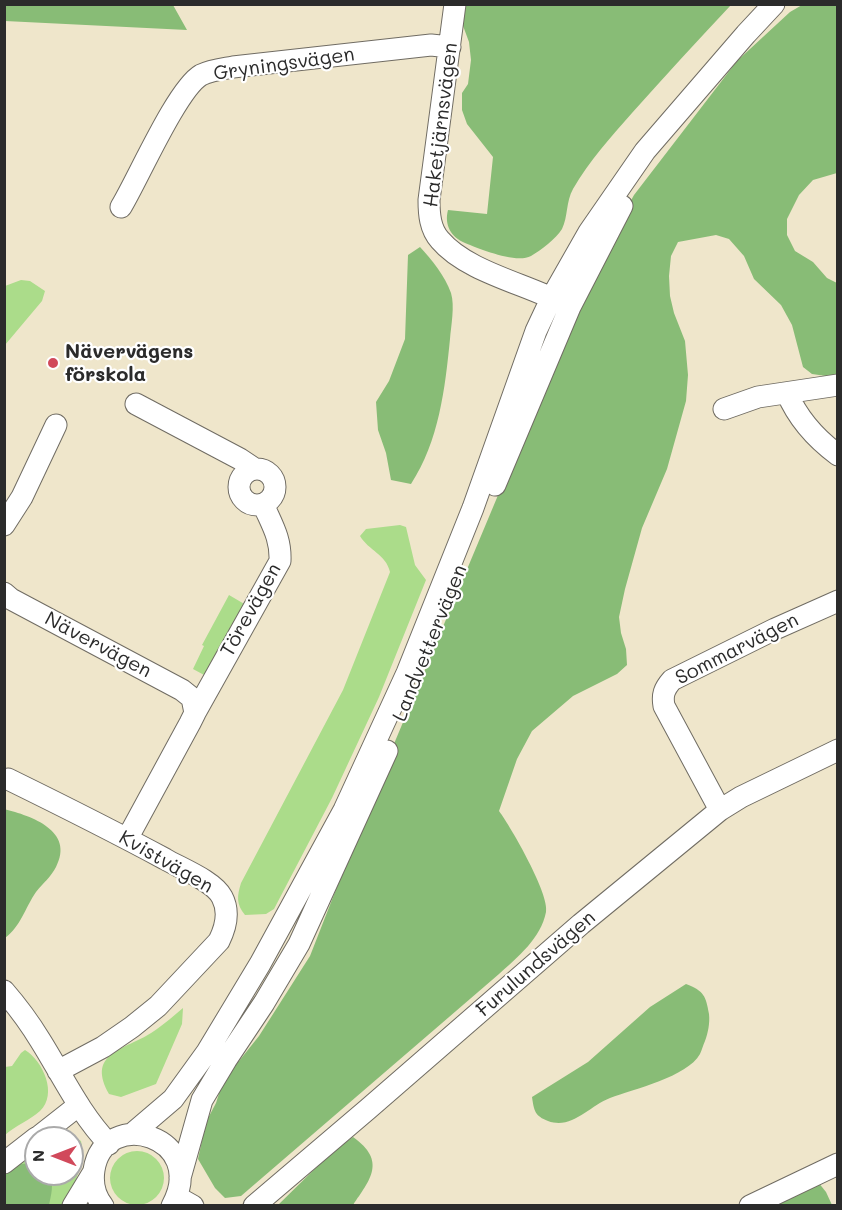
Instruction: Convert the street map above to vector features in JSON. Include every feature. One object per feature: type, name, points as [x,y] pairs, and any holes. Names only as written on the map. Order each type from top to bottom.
[{"type":"street","name":"Haketjärnsvägen","points":[[455,4],[429,200],[432,226],[439,239],[450,250],[479,268],[561,302]]},
{"type":"street","name":"Landvettervägen","points":[[181,1196],[202,1100],[299,944],[372,787],[532,394],[561,302],[589,232],[645,152],[774,4]]},
{"type":"street","name":"Gryningsvägen","points":[[121,207],[182,96],[200,76],[233,67],[431,45],[450,47]]},
{"type":"street","name":"Landvettervägen","points":[[109,1144],[122,1136],[132,1134],[173,1099],[207,1052],[260,964],[344,810],[385,724],[424,632],[473,507],[536,331],[561,302]]},
{"type":"street","points":[[724,409],[758,397],[837,385]]},
{"type":"street","points":[[786,393],[794,411],[804,424],[837,455]]},
{"type":"street","name":"Törevägen","points":[[127,838],[193,705],[280,561],[281,547],[263,504],[248,503],[239,491],[242,476],[255,469],[136,404]]},
{"type":"street","points":[[4,525],[22,497],[56,425]]},
{"type":"street","name":"Nävervägen","points":[[4,593],[182,690],[193,705]]},
{"type":"street","name":"Sommarvägen","points":[[720,810],[664,706],[662,696],[666,687],[672,680],[837,601]]},
{"type":"street","name":"Furulundsvägen","points":[[254,1206],[581,924],[720,810],[741,797],[837,750]]},
{"type":"street","name":"Kvistvägen","points":[[8,779],[127,838],[204,881],[222,896],[227,909],[225,930],[219,941],[158,1006],[119,1037],[58,1071]]},
{"type":"street","points":[[4,991],[40,1039],[79,1105],[109,1144],[97,1160],[93,1173],[73,1206]]},
{"type":"street","points":[[52,1126],[79,1105]]},
{"type":"street","points":[[132,1134],[147,1135],[166,1145],[176,1157],[181,1196]]},
{"type":"street","points":[[4,1163],[24,1147]]},
{"type":"street","points":[[750,1206],[837,1164]]},
{"type":"street","points":[[93,1173],[94,1188],[103,1206]]},
{"type":"green space","points":[[4,5],[173,5],[187,30],[5,21]]},
{"type":"green space","points":[[466,5],[731,5],[644,99],[593,159],[571,194],[564,224],[559,233],[531,256],[516,258],[498,255],[465,243],[452,234],[447,221],[448,210],[487,214],[493,157],[467,124],[462,110],[462,93],[468,84],[471,60],[469,42],[462,23]]},
{"type":"green space","points":[[802,5],[837,5],[837,173],[813,180],[799,195],[787,219],[787,235],[795,251],[813,262],[827,278],[837,283],[837,376],[812,374],[803,367],[792,325],[781,305],[754,279],[744,256],[729,239],[716,235],[678,242],[671,256],[670,296],[685,341],[688,375],[686,401],[667,469],[642,528],[625,589],[619,617],[627,665],[617,674],[573,696],[532,731],[517,759],[499,811],[512,831],[542,891],[546,912],[539,930],[514,961],[241,1196],[225,1198],[215,1188],[198,1159],[206,1122],[216,1103],[223,1081],[259,1036],[310,956],[378,782],[591,273],[634,195],[737,61],[790,12]]},
{"type":"green space","points":[[420,247],[445,280],[451,293],[453,310],[446,377],[439,414],[428,450],[411,484],[391,480],[386,453],[378,430],[376,402],[389,381],[405,339],[408,255]]},
{"type":"green space","points":[[21,280],[30,281],[45,291],[42,301],[5,345],[5,286]]},
{"type":"green space","points":[[400,525],[406,527],[415,565],[426,580],[379,697],[332,798],[274,909],[266,914],[245,915],[238,900],[241,883],[343,690],[390,572],[385,561],[360,536],[366,529]]},
{"type":"green space","points":[[229,595],[246,605],[206,676],[193,669],[204,646],[202,645]]},
{"type":"green space","points":[[4,809],[27,816],[48,827],[60,844],[60,854],[54,871],[36,892],[15,928],[5,938]]},
{"type":"green space","points":[[686,984],[703,995],[709,1014],[706,1038],[700,1054],[693,1062],[672,1076],[610,1098],[573,1120],[557,1123],[538,1115],[532,1097],[588,1062],[650,1007]]},
{"type":"green space","points":[[183,1008],[182,1024],[156,1084],[121,1097],[109,1094],[103,1081],[102,1071],[109,1056],[151,1033]]},
{"type":"green space","points":[[25,1050],[32,1055],[46,1078],[48,1096],[40,1111],[5,1135],[5,1067],[12,1066]]},
{"type":"green space","points":[[353,1137],[370,1154],[372,1171],[353,1205],[277,1206],[332,1152]]},
{"type":"green space","points":[[132,1151],[142,1151],[152,1155],[160,1163],[164,1178],[160,1193],[152,1201],[142,1205],[132,1205],[122,1201],[114,1193],[110,1183],[110,1173],[114,1163],[122,1155]]},
{"type":"green space","points":[[24,1160],[24,1186],[73,1186],[62,1205],[5,1205],[4,1176]]},
{"type":"green space","points":[[24,1164],[24,1186],[52,1186],[49,1205],[5,1206],[5,1175],[15,1165]]},
{"type":"green space","points":[[818,1182],[832,1205],[768,1205]]},
{"type":"place","name":"Nävervägens förskola","points":[[53,363]]}]
